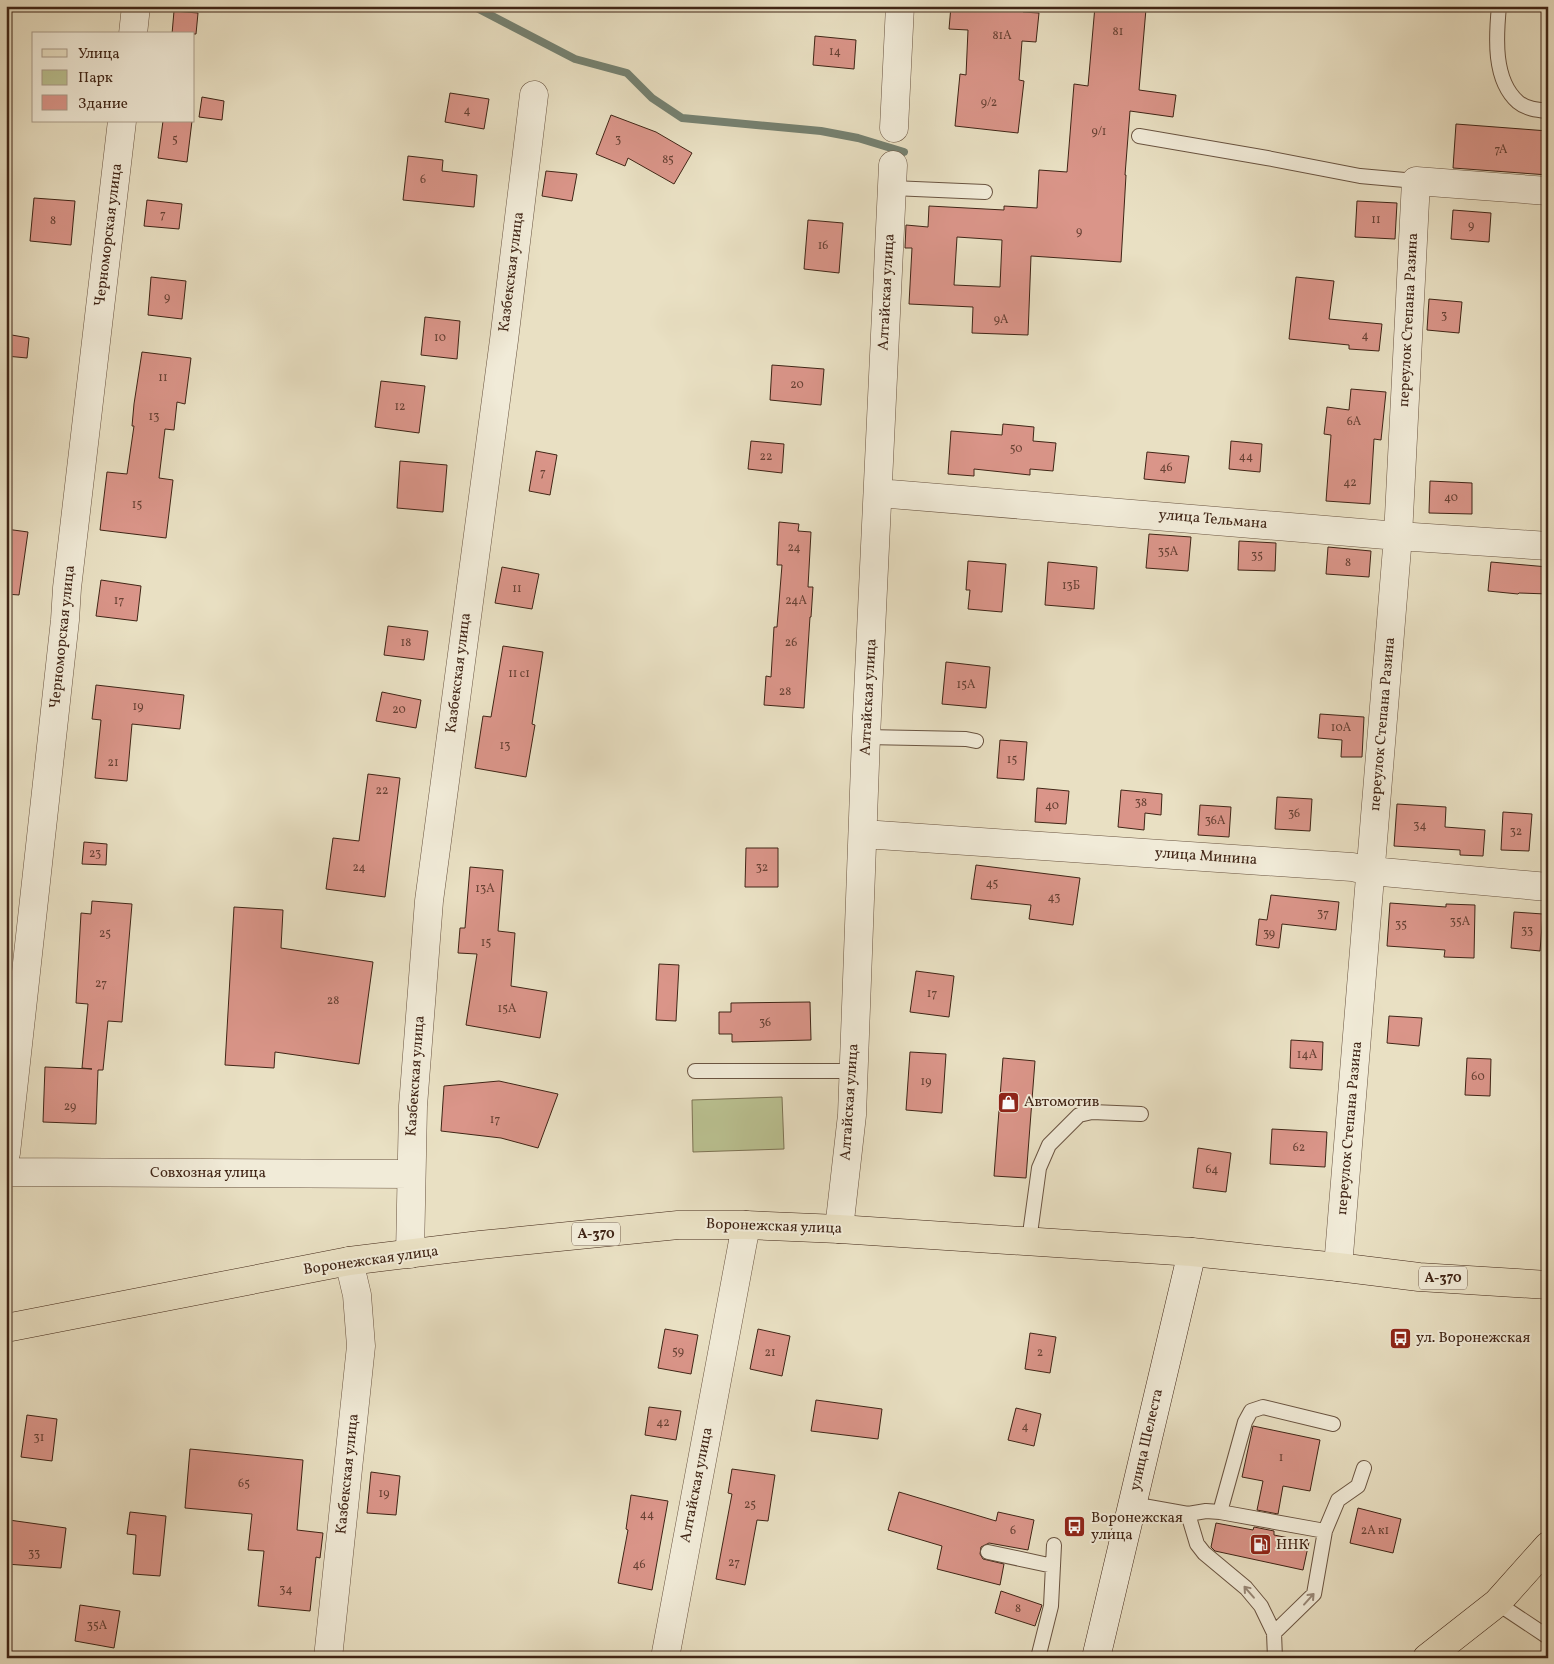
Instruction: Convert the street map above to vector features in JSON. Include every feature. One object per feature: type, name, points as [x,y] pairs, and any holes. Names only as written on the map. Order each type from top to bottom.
[{"type":"main road","name":"Воронежская улица","points":[[6,1328],[349,1261],[480,1245],[678,1225],[746,1225],[839,1229],[1192,1252],[1419,1277],[1548,1285]]},
{"type":"main road","points":[[1427,1658],[1497,1603],[1548,1546]]},
{"type":"street","points":[[133,32],[136,6]]},
{"type":"street","points":[[894,128],[900,6]]},
{"type":"street","name":"Казбекская улица","points":[[410,1254],[413,1106],[429,901],[504,340],[534,95]]},
{"type":"street","name":"Черноморская улица","points":[[6,1153],[67,588],[122,122]]},
{"type":"street","name":"Алтайская улица","points":[[839,1229],[852,1115],[866,736],[892,176]]},
{"type":"street","points":[[1416,181],[1548,191]]},
{"type":"street","name":"переулок Степана Разина","points":[[1338,1267],[1398,536],[1416,181]]},
{"type":"street","name":"улица Тельмана","points":[[878,493],[1398,536],[1548,546]]},
{"type":"street","name":"улица Минина","points":[[863,834],[1352,867],[1371,871],[1548,887]]},
{"type":"street","name":"Совхозная улица","points":[[6,1172],[411,1174]]},
{"type":"street","name":"Алтайская улица","points":[[665,1658],[746,1225]]},
{"type":"street","name":"улица Шелеста","points":[[1096,1658],[1192,1252]]},
{"type":"street","name":"Казбекская улица","points":[[328,1658],[361,1346],[357,1295],[349,1261]]},
{"type":"lane","points":[[1498,6],[1498,52],[1502,78],[1508,91],[1519,104],[1531,109],[1548,111]]},
{"type":"lane","points":[[1139,136],[1360,176],[1416,181]]},
{"type":"lane","points":[[892,176],[985,192]]},
{"type":"lane","points":[[866,736],[966,739],[976,741]]},
{"type":"lane","points":[[695,1072],[853,1071]]},
{"type":"lane","points":[[1029,1241],[1039,1168],[1049,1145],[1079,1116],[1092,1112],[1140,1114]]},
{"type":"lane","points":[[1220,1512],[1244,1422],[1251,1411],[1264,1407],[1333,1424]]},
{"type":"lane","points":[[1274,1633],[1314,1594],[1325,1532],[1338,1500],[1358,1486],[1364,1468]]},
{"type":"lane","points":[[1132,1504],[1188,1514],[1220,1512],[1325,1532]]},
{"type":"lane","points":[[1188,1514],[1197,1544],[1246,1588],[1261,1606],[1274,1633],[1274,1658]]},
{"type":"lane","points":[[1038,1658],[1051,1606],[1054,1545]]},
{"type":"lane","points":[[988,1552],[1053,1566]]},
{"type":"lane","points":[[1497,1603],[1548,1636]]},
{"type":"green space","points":[[782,1097],[784,1149],[693,1152],[692,1100]]},
{"type":"building","points":[[951,6],[1024,6],[1023,12],[1039,13],[1036,42],[1022,41],[1019,80],[1024,81],[1018,133],[955,126],[960,74],[966,75],[968,30],[949,29]]},
{"type":"building","points":[[1095,6],[1146,9],[1139,90],[1176,95],[1173,117],[1130,111],[1121,262],[1031,256],[1028,335],[972,333],[973,307],[909,304],[912,248],[905,248],[906,225],[928,227],[929,206],[1004,210],[1004,206],[1037,208],[1039,170],[1067,172],[1074,84],[1088,86]],"holes":[[[957,237],[1002,240],[1000,287],[954,285]]]},
{"type":"building","points":[[174,11],[198,13],[196,34],[195,32],[172,32]]},
{"type":"building","points":[[815,36],[856,40],[854,69],[813,65]]},
{"type":"building","points":[[450,93],[489,99],[484,129],[445,122]]},
{"type":"building","points":[[202,97],[224,101],[222,120],[199,117]]},
{"type":"building","points":[[611,115],[656,132],[692,153],[674,184],[628,158],[625,166],[596,154]]},
{"type":"building","points":[[163,122],[192,122],[187,162],[158,158]]},
{"type":"building","points":[[1456,124],[1548,131],[1548,175],[1453,168]]},
{"type":"building","points":[[408,156],[443,160],[442,171],[477,175],[474,207],[403,200]]},
{"type":"building","points":[[546,171],[577,174],[572,201],[542,196]]},
{"type":"building","points":[[34,198],[75,201],[71,245],[30,241]]},
{"type":"building","points":[[147,200],[182,204],[179,229],[144,226]]},
{"type":"building","points":[[1357,201],[1397,203],[1395,239],[1355,237]]},
{"type":"building","points":[[1453,210],[1491,213],[1489,242],[1451,239]]},
{"type":"building","points":[[808,220],[843,223],[839,273],[804,269]]},
{"type":"building","points":[[151,277],[186,281],[182,319],[148,315]]},
{"type":"building","points":[[1296,277],[1334,281],[1329,319],[1382,324],[1379,351],[1349,349],[1349,345],[1289,339]]},
{"type":"building","points":[[1429,299],[1462,302],[1459,333],[1427,330]]},
{"type":"building","points":[[425,317],[460,321],[457,359],[421,355]]},
{"type":"building","points":[[6,334],[29,338],[27,358],[6,356]]},
{"type":"building","points":[[142,352],[191,358],[185,404],[177,402],[174,430],[165,429],[159,478],[173,480],[166,538],[100,530],[107,472],[127,474],[134,426],[132,426],[134,404]]},
{"type":"building","points":[[772,365],[824,369],[821,405],[770,400]]},
{"type":"building","points":[[381,381],[425,386],[419,433],[375,427]]},
{"type":"building","points":[[1351,389],[1386,392],[1381,440],[1374,439],[1370,504],[1326,501],[1331,435],[1324,434],[1327,407],[1349,410]]},
{"type":"building","points":[[1003,424],[1034,427],[1033,441],[1056,443],[1053,471],[1030,469],[1030,475],[974,469],[974,476],[948,474],[951,431],[1002,435]]},
{"type":"building","points":[[751,441],[784,444],[782,473],[748,469]]},
{"type":"building","points":[[1231,441],[1262,444],[1260,472],[1229,469]]},
{"type":"building","points":[[536,451],[557,455],[550,495],[529,491]]},
{"type":"building","points":[[1147,452],[1189,456],[1185,483],[1144,479]]},
{"type":"building","points":[[400,461],[447,465],[443,512],[397,508]]},
{"type":"building","points":[[1430,481],[1472,483],[1472,514],[1429,513]]},
{"type":"building","points":[[779,522],[799,524],[798,531],[811,532],[808,587],[813,587],[804,708],[764,705],[766,676],[771,677],[774,627],[777,627],[782,565],[777,565]]},
{"type":"building","points":[[6,529],[28,532],[19,595],[6,594]]},
{"type":"building","points":[[1149,534],[1191,537],[1188,571],[1146,568]]},
{"type":"building","points":[[1239,541],[1276,543],[1275,571],[1238,570]]},
{"type":"building","points":[[1328,547],[1371,551],[1369,577],[1326,574]]},
{"type":"building","points":[[968,561],[1006,564],[1002,612],[968,609],[970,590],[966,590]]},
{"type":"building","points":[[1048,562],[1097,567],[1094,609],[1045,605]]},
{"type":"building","points":[[1491,562],[1548,567],[1548,594],[1488,591]]},
{"type":"building","points":[[502,567],[539,574],[532,609],[495,603]]},
{"type":"building","points":[[101,580],[141,586],[137,621],[96,616]]},
{"type":"building","points":[[388,626],[428,631],[424,660],[384,655]]},
{"type":"building","points":[[503,646],[543,652],[532,724],[535,725],[526,777],[475,768],[483,716],[491,717]]},
{"type":"building","points":[[946,662],[990,667],[986,708],[942,704]]},
{"type":"building","points":[[96,685],[184,695],[180,729],[132,724],[127,781],[95,778],[101,720],[92,719]]},
{"type":"building","points":[[382,692],[421,700],[416,728],[376,721]]},
{"type":"building","points":[[1320,714],[1364,717],[1362,757],[1341,757],[1342,740],[1318,738]]},
{"type":"building","points":[[1000,740],[1027,742],[1024,780],[997,778]]},
{"type":"building","points":[[368,774],[400,778],[385,897],[326,889],[333,838],[359,841]]},
{"type":"building","points":[[1037,788],[1069,791],[1066,824],[1035,822]]},
{"type":"building","points":[[1121,790],[1162,794],[1161,815],[1145,813],[1144,830],[1118,827]]},
{"type":"building","points":[[1277,797],[1312,799],[1310,831],[1275,829]]},
{"type":"building","points":[[1397,804],[1446,807],[1445,827],[1485,830],[1483,856],[1460,855],[1460,850],[1394,846]]},
{"type":"building","points":[[1200,805],[1231,807],[1229,837],[1198,835]]},
{"type":"building","points":[[1503,812],[1532,814],[1529,851],[1501,850]]},
{"type":"building","points":[[84,842],[107,844],[106,865],[82,864]]},
{"type":"building","points":[[746,848],[778,848],[778,887],[745,887]]},
{"type":"building","points":[[976,865],[1080,878],[1073,925],[1029,919],[1031,905],[971,899]]},
{"type":"building","points":[[470,867],[503,870],[498,931],[515,933],[511,986],[547,992],[540,1038],[466,1025],[477,954],[458,953],[460,928],[465,928]]},
{"type":"building","points":[[1271,895],[1339,902],[1336,930],[1282,924],[1279,948],[1256,945],[1259,919],[1267,920]]},
{"type":"building","points":[[92,901],[132,904],[122,1022],[108,1021],[103,1070],[98,1070],[96,1124],[43,1122],[45,1067],[92,1069],[82,1068],[88,1004],[76,1003],[81,913],[91,914]]},
{"type":"building","points":[[1390,903],[1446,907],[1446,904],[1475,905],[1474,958],[1444,957],[1445,950],[1387,946]]},
{"type":"building","points":[[234,907],[283,910],[281,948],[373,962],[359,1064],[275,1052],[274,1068],[225,1065]]},
{"type":"building","points":[[1514,912],[1543,914],[1540,951],[1511,948]]},
{"type":"building","points":[[659,964],[679,965],[676,1021],[656,1020]]},
{"type":"building","points":[[916,971],[954,976],[949,1017],[910,1012]]},
{"type":"building","points":[[810,1002],[811,1040],[732,1042],[732,1034],[719,1034],[719,1012],[731,1012],[731,1003]]},
{"type":"building","points":[[1389,1016],[1422,1018],[1419,1046],[1387,1043]]},
{"type":"building","points":[[1291,1040],[1323,1042],[1322,1070],[1290,1068]]},
{"type":"building","points":[[910,1052],[946,1054],[942,1113],[906,1110]]},
{"type":"building","points":[[1003,1058],[1035,1061],[1026,1178],[994,1176]]},
{"type":"building","points":[[1467,1058],[1491,1059],[1490,1096],[1465,1095]]},
{"type":"building","points":[[499,1081],[558,1094],[538,1148],[501,1138],[441,1131],[444,1086]]},
{"type":"building","points":[[1272,1129],[1327,1132],[1325,1167],[1270,1164]]},
{"type":"building","points":[[1198,1148],[1231,1153],[1226,1192],[1193,1188]]},
{"type":"building","points":[[665,1329],[698,1335],[691,1374],[658,1368]]},
{"type":"building","points":[[758,1329],[790,1336],[782,1376],[750,1369]]},
{"type":"building","points":[[1030,1333],[1056,1337],[1050,1373],[1025,1369]]},
{"type":"building","points":[[816,1400],[882,1409],[878,1439],[811,1431]]},
{"type":"building","points":[[649,1407],[681,1411],[676,1440],[645,1435]]},
{"type":"building","points":[[1016,1408],[1041,1414],[1034,1446],[1008,1440]]},
{"type":"building","points":[[27,1415],[57,1419],[52,1461],[21,1457]]},
{"type":"building","points":[[1253,1426],[1320,1440],[1310,1491],[1283,1486],[1278,1514],[1257,1510],[1263,1481],[1242,1477]]},
{"type":"building","points":[[190,1449],[303,1460],[297,1530],[323,1533],[320,1558],[316,1557],[310,1611],[258,1606],[264,1551],[248,1550],[252,1514],[185,1508]]},
{"type":"building","points":[[732,1469],[775,1475],[768,1521],[757,1520],[745,1585],[716,1579],[732,1494],[728,1493]]},
{"type":"building","points":[[371,1472],[400,1476],[396,1515],[367,1513]]},
{"type":"building","points":[[899,1492],[996,1521],[998,1512],[1034,1520],[1028,1550],[989,1543],[981,1547],[980,1554],[983,1559],[1004,1564],[1000,1585],[937,1569],[942,1546],[888,1530]]},
{"type":"building","points":[[631,1495],[668,1501],[652,1590],[618,1583],[628,1530],[626,1529]]},
{"type":"building","points":[[1358,1508],[1401,1519],[1393,1553],[1350,1543]]},
{"type":"building","points":[[130,1512],[166,1516],[160,1576],[133,1574],[136,1535],[127,1534]]},
{"type":"building","points":[[9,1520],[66,1528],[61,1568],[6,1564],[6,1541]]},
{"type":"building","points":[[1216,1523],[1253,1530],[1254,1527],[1274,1531],[1274,1535],[1309,1542],[1303,1570],[1215,1551],[1211,1547]]},
{"type":"building","points":[[1001,1591],[1042,1605],[1035,1626],[995,1613]]},
{"type":"building","points":[[80,1605],[120,1611],[114,1648],[75,1641]]},
{"type":"waterway","points":[[473,6],[575,59],[627,73],[652,98],[682,118],[821,131],[858,138],[904,152]]},
{"type":"place","name":"Автомотив","points":[[1008,1102]]},
{"type":"place","name":"ул. Воронежская","points":[[1400,1338]]},
{"type":"place","name":"Воронежская улица","points":[[1075,1527]]},
{"type":"place","name":"ННК","points":[[1260,1545]]}]
